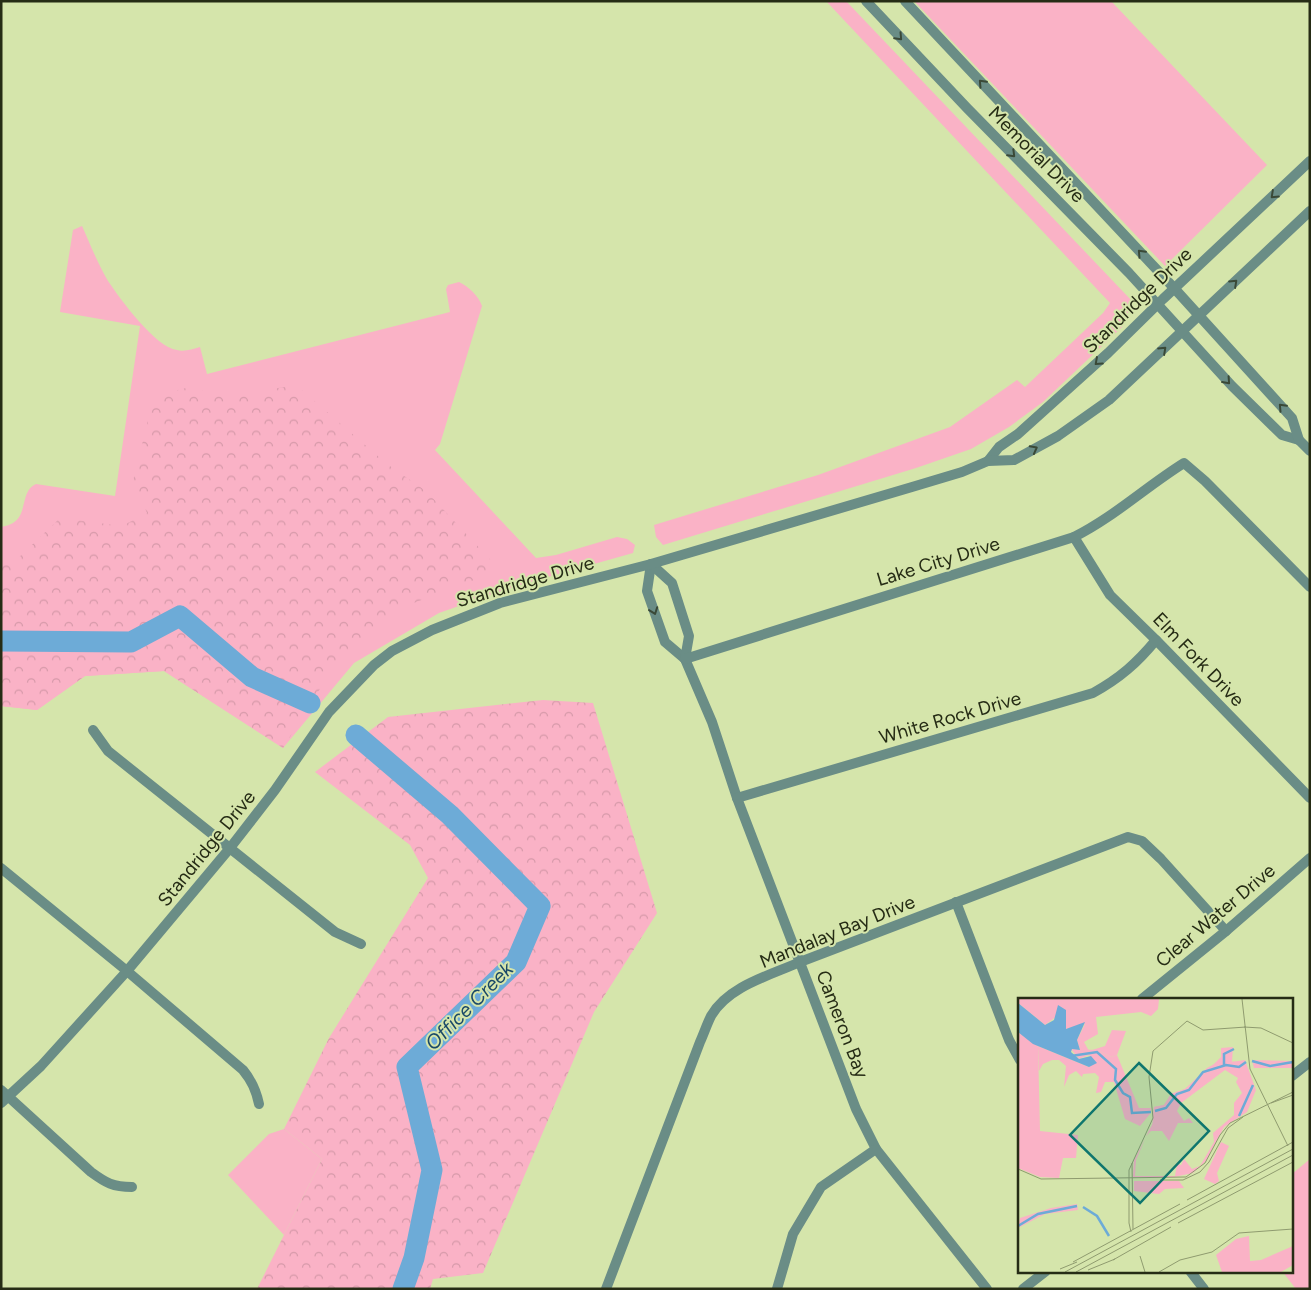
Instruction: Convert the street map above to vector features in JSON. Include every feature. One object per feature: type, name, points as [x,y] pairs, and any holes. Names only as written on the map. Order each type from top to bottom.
[{"type":"street","name":"Memorial Drive","points":[[866,1],[967,108],[1129,272],[1232,386],[1282,435],[1299,440]]},
{"type":"street","name":"Memorial Drive","points":[[905,1],[1174,288],[1292,418],[1299,440]]},
{"type":"street","name":"Standridge Drive","points":[[988,461],[999,447],[1018,434],[1108,353],[1174,288],[1310,162]]},
{"type":"street","name":"Standridge Drive","points":[[4,1097],[69,1036],[127,971],[230,848],[275,790],[329,712],[374,664],[432,630],[500,603],[651,564],[920,485],[988,461],[1014,460],[1058,436],[1109,400],[1310,211]]},
{"type":"street","points":[[1299,440],[1310,451]]},
{"type":"street","name":"Lake City Drive","points":[[685,659],[1074,537],[1118,511],[1159,478],[1184,463],[1205,481],[1310,587]]},
{"type":"street","name":"Elm Fork Drive","points":[[1074,537],[1110,595],[1310,798]]},
{"type":"street","points":[[651,564],[672,583],[689,636],[685,659]]},
{"type":"street","name":"Cameron Bay","points":[[651,564],[647,592],[665,642],[685,659],[712,722],[737,798],[856,1109],[876,1149],[987,1289]]},
{"type":"street","name":"White Rock Drive","points":[[737,798],[1093,693],[1116,680],[1140,659],[1156,640]]},
{"type":"street","points":[[93,730],[108,751],[335,932],[361,944]]},
{"type":"street","name":"Mandalay Bay Drive","points":[[606,1289],[700,1042],[712,1015],[728,996],[800,962],[1128,837],[1142,841],[1161,859],[1226,931]]},
{"type":"street","name":"Clear Water Drive","points":[[1143,998],[1226,931],[1310,858]]},
{"type":"street","points":[[1,868],[127,971],[242,1070],[251,1080],[257,1092],[259,1104]]},
{"type":"street","points":[[956,902],[1008,1040],[1018,1057]]},
{"type":"street","points":[[1294,1074],[1310,1062]]},
{"type":"street","points":[[4,1097],[106,1183],[120,1187],[132,1187]]},
{"type":"street","points":[[777,1289],[793,1234],[821,1187],[876,1149]]},
{"type":"street","points":[[1023,1289],[1045,1272]]},
{"type":"street","points":[[1191,1272],[1204,1289]]},
{"type":"green space","points":[[826,1],[846,1],[1132,301],[1124,325],[1043,402],[1009,427],[971,449],[916,468],[663,545],[656,537],[654,525],[818,475],[950,427],[1017,380],[1025,387],[1103,313],[1110,303]]},
{"type":"green space","points":[[914,1],[1111,1],[1267,165],[1165,266]]},
{"type":"green space","points":[[82,226],[108,281],[139,322],[168,347],[183,351],[200,347],[207,374],[450,312],[446,289],[448,285],[459,282],[463,284],[476,295],[482,306],[440,444],[435,450],[536,558],[556,555],[617,537],[627,539],[635,545],[633,553],[516,586],[439,613],[354,663],[283,748],[164,671],[85,676],[37,710],[1,706],[1,527],[12,524],[18,519],[28,492],[36,484],[115,496],[140,326],[60,312],[73,230]]},
{"type":"green space","points":[[296,385],[387,464],[426,491],[500,570],[411,604],[335,665],[283,748],[164,671],[85,676],[37,710],[1,706],[1,559],[15,561],[60,518],[122,526],[147,513],[133,481],[154,396],[190,387],[223,397]]},
{"type":"green space","points":[[543,700],[593,703],[657,913],[594,1012],[483,1273],[433,1279],[430,1289],[257,1289],[322,1159],[284,1129],[329,1038],[428,878],[410,845],[315,772],[388,717]]},
{"type":"green space","points":[[284,1129],[322,1159],[284,1235],[228,1175],[269,1134]]},
{"type":"green space","points":[[1310,1159],[1310,1289],[1296,1289],[1283,1272],[1294,1272],[1294,1172]]},
{"type":"waterway","name":"Office Creek","points":[[1,641],[131,642],[180,616],[252,677],[310,703]]},
{"type":"waterway","name":"Office Creek","points":[[356,735],[450,815],[540,906],[516,962],[407,1067],[432,1170],[414,1258],[403,1289]]}]
